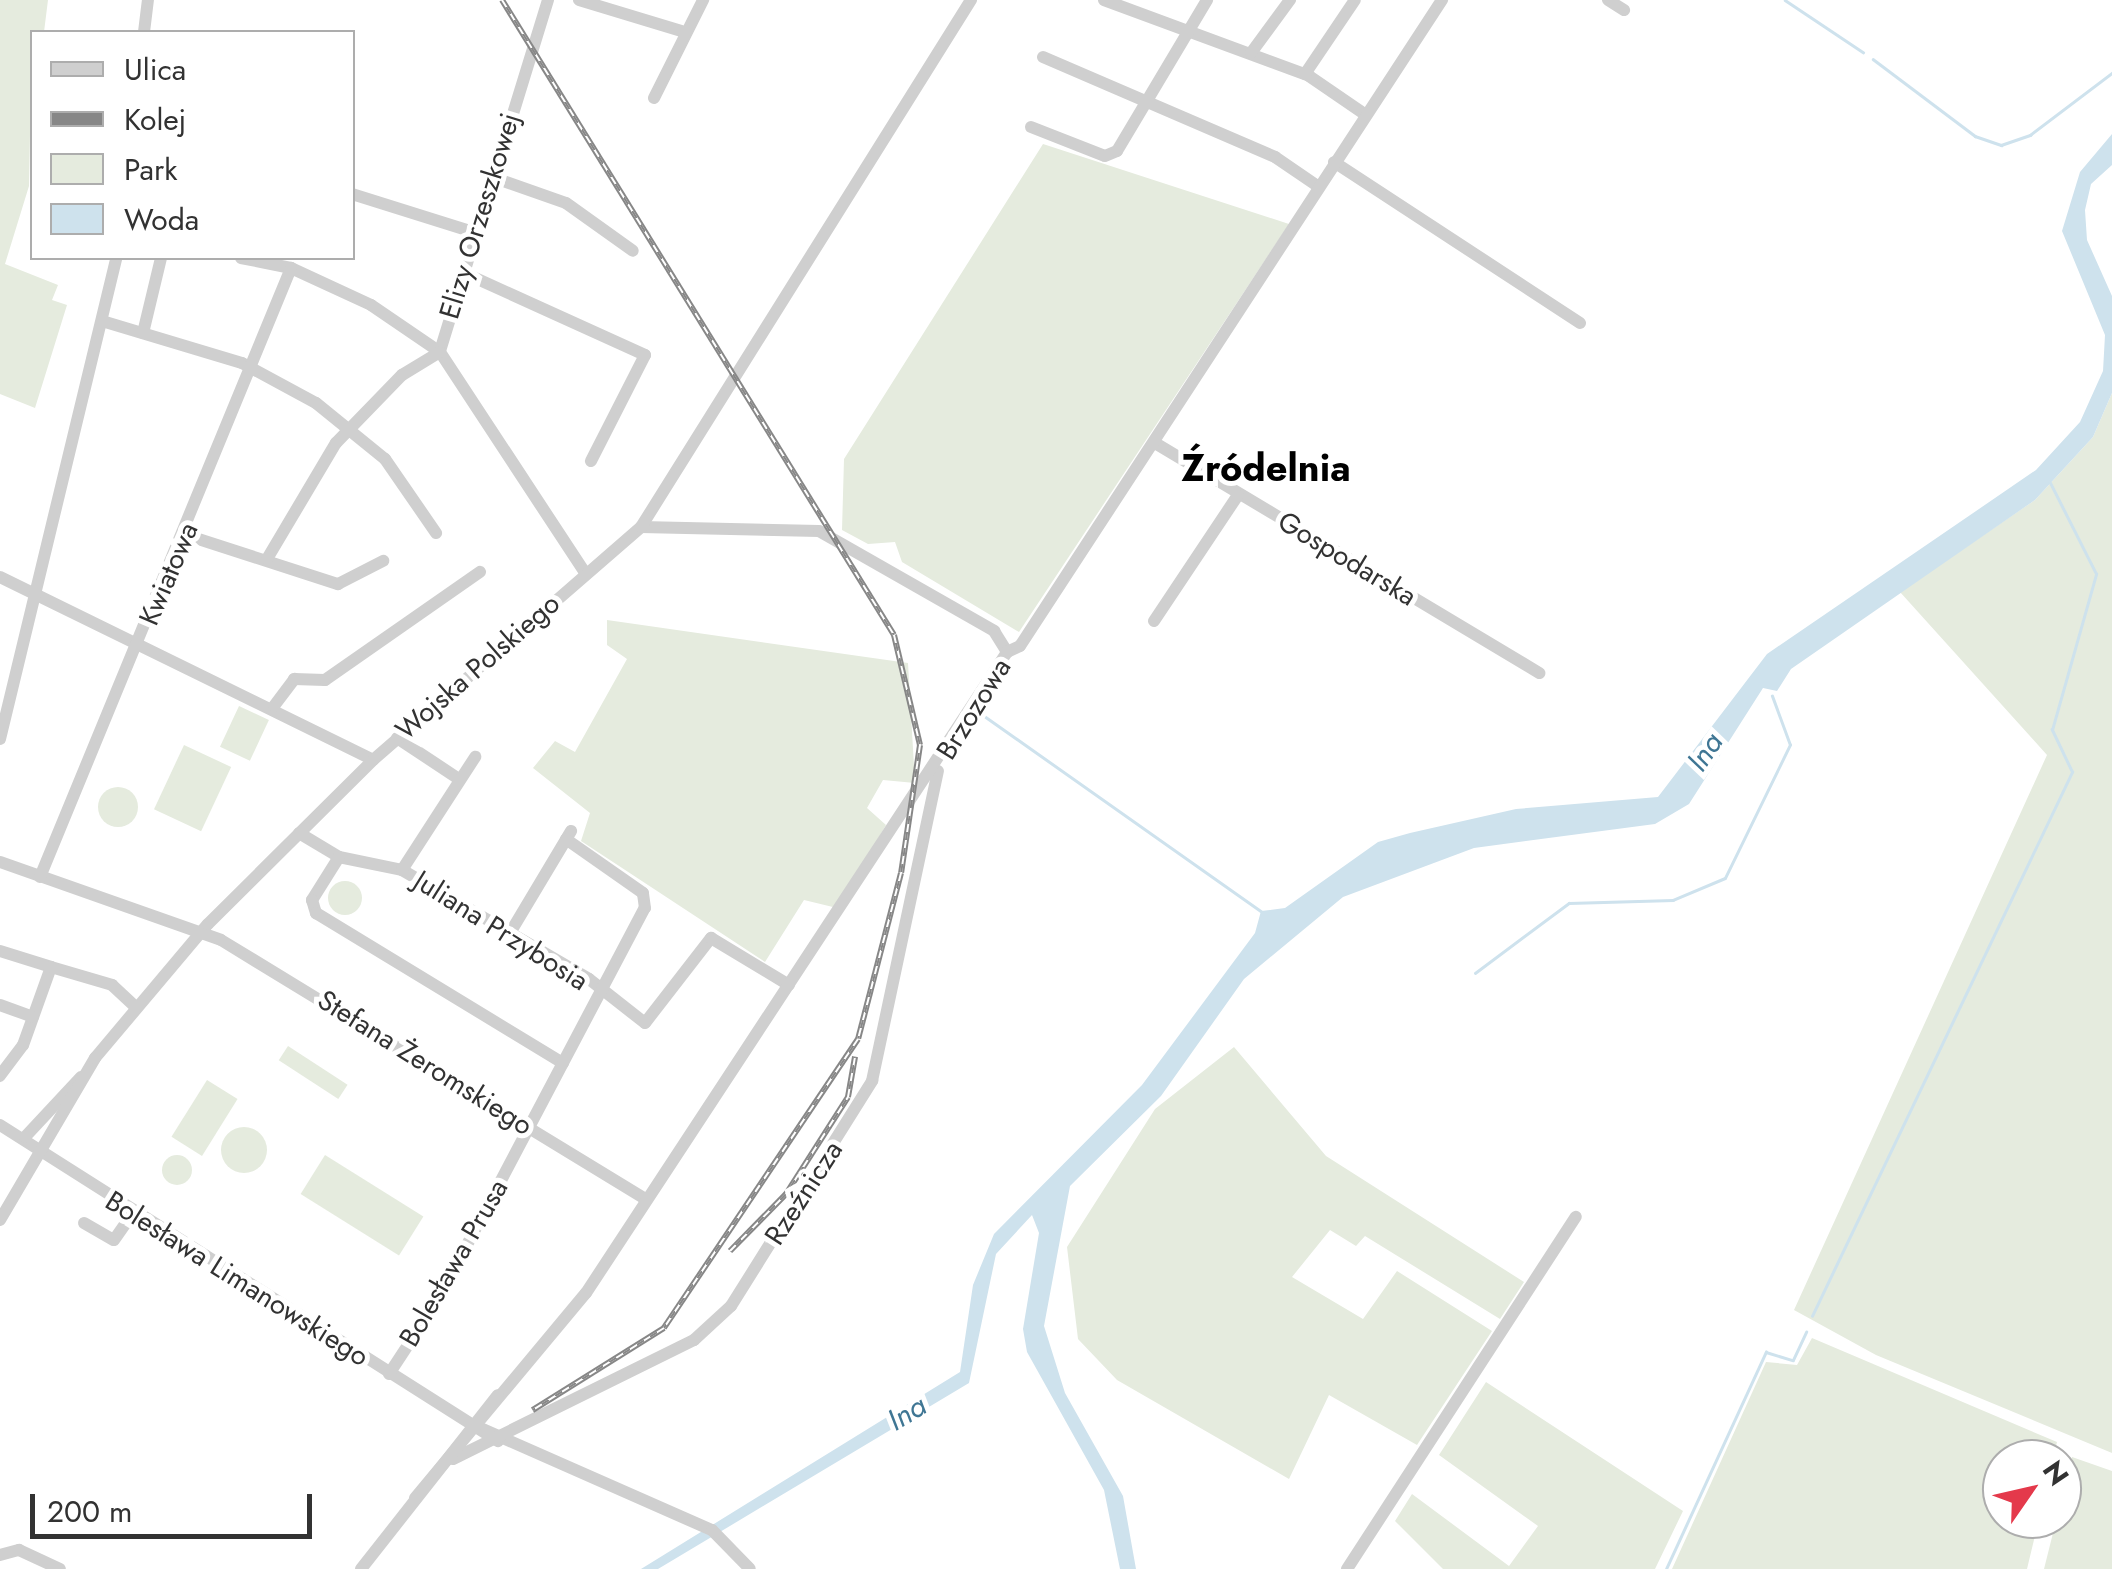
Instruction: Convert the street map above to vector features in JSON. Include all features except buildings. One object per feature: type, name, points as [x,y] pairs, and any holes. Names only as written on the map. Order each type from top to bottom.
[{"type":"street","points":[[144,30],[148,0]]},
{"type":"street","name":"Elizy Orzeszkowej","points":[[548,0],[473,232],[440,352],[586,574]]},
{"type":"street","points":[[579,0],[681,31]]},
{"type":"street","points":[[654,98],[681,31],[703,0]]},
{"type":"street","name":"Wojska Polskiego","points":[[0,1220],[86,1073],[136,1006],[202,930],[372,760],[641,526],[971,0]]},
{"type":"street","points":[[1104,0],[1193,36],[1306,74],[1366,115]]},
{"type":"street","points":[[1031,127],[1105,156],[1150,107],[1193,36],[1207,0]]},
{"type":"street","points":[[1251,53],[1290,0]]},
{"type":"street","points":[[1306,74],[1354,0]]},
{"type":"street","name":"Brzozowa","points":[[474,1425],[531,1363],[645,1199],[940,764],[1006,652],[1020,646],[1155,443],[1442,0]]},
{"type":"street","points":[[1608,0],[1624,10]]},
{"type":"street","points":[[1042,57],[1150,107],[1274,157],[1319,187]]},
{"type":"street","points":[[1334,162],[1580,322]]},
{"type":"street","points":[[492,176],[566,203],[633,251]]},
{"type":"street","points":[[355,195],[473,232]]},
{"type":"street","points":[[0,739],[39,595],[116,260]]},
{"type":"street","points":[[144,333],[162,260]]},
{"type":"street","points":[[251,260],[292,268],[440,352],[350,426],[267,559]]},
{"type":"street","name":"Kwiatowa","points":[[40,877],[186,535],[292,268]]},
{"type":"street","points":[[462,272],[644,355],[591,460]]},
{"type":"street","points":[[102,321],[252,368],[350,426],[408,486],[436,533]]},
{"type":"street","name":"Gospodarska","points":[[1155,443],[1539,673]]},
{"type":"street","points":[[1154,621],[1238,495]]},
{"type":"street","points":[[641,526],[819,531],[978,620],[1006,652]]},
{"type":"street","points":[[186,535],[338,584],[382,561]]},
{"type":"street","points":[[274,706],[294,679],[325,680],[480,572]]},
{"type":"street","points":[[0,578],[142,639],[372,760]]},
{"type":"street","points":[[397,738],[456,778]]},
{"type":"street","points":[[402,870],[456,778],[475,757]]},
{"type":"street","name":"Rzeźnicza","points":[[453,1460],[706,1333],[859,1108],[940,764]]},
{"type":"street","name":"Juliana Przybosia","points":[[298,833],[339,857],[402,870],[510,933],[649,1024],[718,938],[789,986]]},
{"type":"street","name":"Bolesława Prusa","points":[[388,1374],[531,1129],[597,990],[647,899],[569,835],[510,933]]},
{"type":"street","points":[[339,857],[312,900],[316,913],[563,1062]]},
{"type":"street","name":"Stefana Żeromskiego","points":[[0,862],[202,930],[645,1199]]},
{"type":"street","points":[[0,951],[112,985],[136,1006]]},
{"type":"street","points":[[0,1076],[33,1016],[51,967]]},
{"type":"street","points":[[0,1005],[33,1016]]},
{"type":"street","points":[[25,1137],[86,1073]]},
{"type":"street","name":"Bolesława Limanowskiego","points":[[0,1126],[25,1137],[133,1212],[474,1425],[698,1522],[722,1538],[750,1569]]},
{"type":"street","points":[[84,1223],[114,1240],[133,1212]]},
{"type":"street","points":[[1347,1569],[1576,1217]]},
{"type":"street","points":[[415,1498],[453,1460],[474,1425]]},
{"type":"street","points":[[360,1569],[474,1425]]},
{"type":"street","points":[[0,1555],[19,1550],[60,1569]]},
{"type":"green space","points":[[0,0],[48,0],[44,30],[30,30],[29,186],[5,264],[58,285],[52,300],[67,305],[35,408],[0,394]]},
{"type":"green space","points":[[1043,144],[1289,224],[1019,632],[902,562],[895,542],[868,544],[842,530],[844,459]]},
{"type":"green space","points":[[2112,393],[2112,1453],[1876,1355],[1794,1310],[2047,755],[1900,592],[2035,500],[2093,437]]},
{"type":"green space","points":[[607,620],[908,663],[915,783],[883,780],[867,808],[886,825],[837,908],[804,900],[765,962],[581,841],[590,813],[533,768],[555,741],[575,752],[627,659],[607,645]]},
{"type":"green space","points":[[239,706],[269,720],[250,761],[220,747]]},
{"type":"green space","points":[[184,745],[231,767],[201,831],[154,809]]},
{"type":"green space","points":[[118,787],[132,793],[138,807],[132,821],[118,827],[104,821],[98,807],[104,793]]},
{"type":"green space","points":[[345,881],[357,886],[362,898],[357,910],[345,915],[333,910],[328,898],[333,886]]},
{"type":"green space","points":[[288,1046],[348,1085],[338,1099],[279,1060]]},
{"type":"green space","points":[[1234,1047],[1326,1156],[1524,1282],[1500,1319],[1365,1236],[1356,1246],[1330,1230],[1292,1277],[1363,1319],[1397,1271],[1492,1331],[1417,1445],[1329,1395],[1289,1479],[1117,1380],[1078,1339],[1067,1247],[1155,1109]]},
{"type":"green space","points":[[207,1080],[238,1099],[202,1156],[171,1137]]},
{"type":"green space","points":[[244,1127],[261,1133],[267,1150],[261,1167],[244,1173],[227,1167],[221,1150],[227,1133]]},
{"type":"green space","points":[[177,1155],[187,1160],[192,1170],[187,1180],[177,1185],[167,1180],[162,1170],[167,1160]]},
{"type":"green space","points":[[325,1155],[423,1216],[399,1255],[301,1194]]},
{"type":"green space","points":[[1812,1338],[2050,1439],[1982,1439],[1982,1539],[2034,1539],[2027,1569],[1672,1569],[1766,1362],[1797,1365]]},
{"type":"green space","points":[[1486,1382],[1683,1511],[1655,1569],[1443,1569],[1395,1521],[1412,1494],[1509,1566],[1538,1526],[1439,1455]]},
{"type":"green space","points":[[2082,1460],[2112,1471],[2112,1569],[2044,1569],[2052,1539],[2082,1539]]},
{"type":"water","name":"Ina","points":[[2112,134],[2112,165],[2091,184],[2085,210],[2087,240],[2112,296],[2112,393],[2093,437],[2035,500],[1791,669],[1777,691],[1763,688],[1689,804],[1655,824],[1474,848],[1343,897],[1244,979],[1161,1096],[1070,1186],[1044,1326],[1065,1393],[1123,1496],[1136,1569],[1120,1569],[1104,1490],[1027,1352],[1023,1329],[1039,1233],[1032,1215],[996,1254],[969,1383],[658,1569],[641,1569],[960,1372],[973,1285],[994,1234],[1142,1085],[1255,933],[1261,911],[1285,908],[1378,842],[1516,809],[1658,797],[1767,654],[2036,470],[2080,422],[2103,371],[2105,335],[2062,231],[2080,172]]},
{"type":"waterway","points":[[1785,0],[1863,52]]},
{"type":"waterway","points":[[1873,59],[1975,136],[2001,145],[2030,135],[2112,73]]},
{"type":"waterway","points":[[1812,1316],[2072,772],[2052,730],[2096,574],[2050,483]]},
{"type":"waterway","points":[[1475,973],[1569,903],[1673,900],[1725,878],[1790,745],[1772,696]]},
{"type":"waterway","points":[[983,715],[1261,911]]},
{"type":"waterway","points":[[1666,1569],[1766,1352],[1793,1360],[1806,1332]]},
{"type":"railway","points":[[502,0],[894,635],[920,745],[901,873],[858,1039],[664,1328],[533,1410]]},
{"type":"railway","points":[[730,1251],[786,1194],[848,1097],[855,1057]]},
{"type":"district","name":"Źródelnia","points":[[1266,468]]}]
